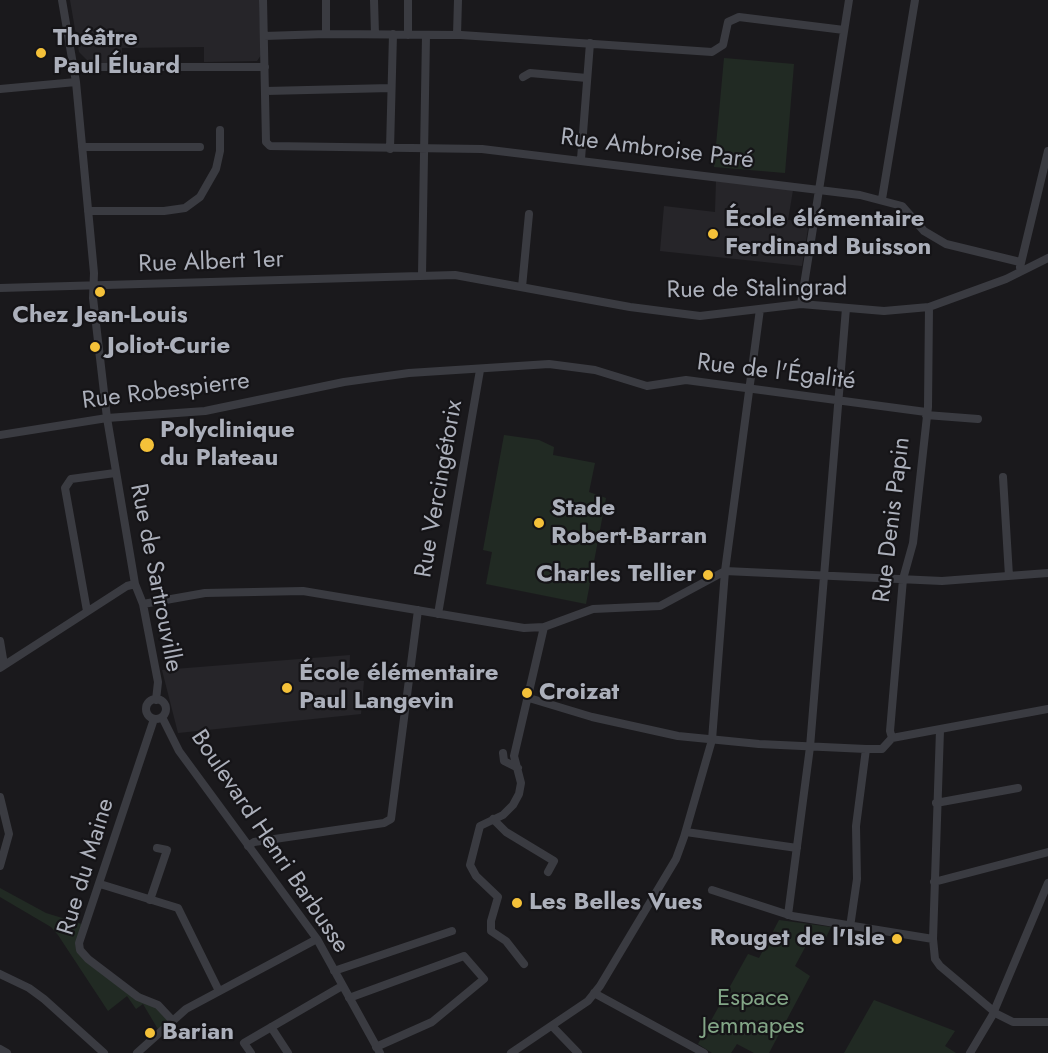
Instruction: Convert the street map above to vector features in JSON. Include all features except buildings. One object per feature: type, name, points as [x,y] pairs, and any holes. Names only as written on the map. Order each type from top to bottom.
[{"type":"street","name":"Rue de Sartrouville","points":[[62,0],[76,82],[95,286],[93,298],[107,418],[135,584],[143,604],[158,682],[156,700]]},
{"type":"street","points":[[263,0],[266,91],[391,88]]},
{"type":"street","points":[[326,0],[326,34]]},
{"type":"street","points":[[374,0],[375,34]]},
{"type":"street","points":[[408,0],[408,35]]},
{"type":"street","points":[[457,35],[458,0]]},
{"type":"street","points":[[801,304],[849,0]]},
{"type":"street","points":[[882,200],[915,0]]},
{"type":"street","points":[[264,36],[326,34],[488,36],[712,52],[719,50],[723,45],[728,22],[739,17],[844,30]]},
{"type":"street","points":[[390,149],[393,34]]},
{"type":"street","points":[[422,275],[426,35]]},
{"type":"street","points":[[581,159],[590,43]]},
{"type":"street","points":[[74,67],[265,67]]},
{"type":"street","points":[[523,76],[530,73],[587,78]]},
{"type":"street","points":[[0,89],[76,82]]},
{"type":"street","name":"Rue Ambroise Paré","points":[[266,91],[266,141],[270,146],[482,149],[581,159],[882,200],[902,206],[924,231],[946,244],[1020,266]]},
{"type":"street","points":[[88,211],[164,211],[185,208],[200,197],[216,169],[220,152],[220,130]]},
{"type":"street","points":[[82,147],[200,147]]},
{"type":"street","points":[[1020,266],[1048,151]]},
{"type":"street","points":[[522,286],[529,214]]},
{"type":"street","name":"Rue de Stalingrad","points":[[422,275],[455,275],[669,313],[700,316],[801,304],[884,311],[929,307],[1006,279],[1020,266],[1048,258]]},
{"type":"street","name":"Rue Albert 1er","points":[[0,288],[422,275]]},
{"type":"street","name":"Rue Denis Papin","points":[[892,738],[890,731],[904,578],[913,543],[926,414],[929,307]]},
{"type":"street","points":[[788,915],[810,747],[846,308]]},
{"type":"street","points":[[512,1053],[588,1001],[676,859],[686,832],[712,740],[725,571],[760,309]]},
{"type":"street","name":"Rue de l'Égalité","points":[[409,373],[549,364],[595,370],[646,386],[686,380],[926,414],[978,419]]},
{"type":"street","name":"Rue Vercingétorix","points":[[438,614],[480,370]]},
{"type":"street","name":"Rue Robespierre","points":[[0,435],[107,418],[205,411],[344,382],[409,373]]},
{"type":"street","points":[[87,611],[65,488],[72,479],[115,473]]},
{"type":"street","points":[[1003,477],[1009,576]]},
{"type":"street","points":[[143,604],[205,593],[303,591],[524,628],[544,627],[593,609],[660,606],[725,571],[942,581],[1048,573]]},
{"type":"street","points":[[0,641],[2,666],[127,586],[135,584]]},
{"type":"street","points":[[248,846],[254,842],[384,823],[393,816],[418,610]]},
{"type":"street","points":[[524,964],[506,941],[491,932],[490,921],[498,897],[476,876],[470,865],[480,826],[503,814],[516,800],[521,783],[514,756],[544,627]]},
{"type":"street","points":[[529,698],[592,717],[678,736],[810,747],[866,749],[882,748],[892,738],[1048,709]]},
{"type":"street","points":[[156,700],[164,704],[165,711],[158,718],[149,716],[147,707],[156,700]]},
{"type":"street","name":"Boulevard Henri Barbusse","points":[[158,718],[179,751],[317,939],[378,1050]]},
{"type":"street","name":"Rue du Maine","points":[[158,718],[79,942],[80,950],[131,992],[158,1005],[172,1020]]},
{"type":"street","points":[[940,730],[934,882],[935,959],[940,966],[993,1011],[1013,1022],[1048,1022]]},
{"type":"street","points":[[850,927],[857,879],[856,826],[866,749]]},
{"type":"street","points":[[503,753],[504,762],[518,768]]},
{"type":"street","points":[[936,803],[1018,788]]},
{"type":"street","points":[[0,797],[9,834],[0,866]]},
{"type":"street","points":[[493,819],[506,832],[554,861],[548,872]]},
{"type":"street","points":[[686,832],[797,848]]},
{"type":"street","points":[[150,900],[167,850],[157,848]]},
{"type":"street","points":[[934,882],[1048,852]]},
{"type":"street","points":[[970,1053],[993,1011],[1048,883]]},
{"type":"street","points":[[100,884],[178,908],[219,991]]},
{"type":"street","points":[[712,890],[788,915],[933,939]]},
{"type":"street","points":[[334,971],[452,931]]},
{"type":"street","points":[[137,1053],[172,1020],[219,991],[317,939]]},
{"type":"street","points":[[349,998],[464,956],[484,980],[432,1022],[378,1050]]},
{"type":"street","points":[[0,974],[44,999],[104,1053]]},
{"type":"street","points":[[250,1053],[244,1043],[342,986]]},
{"type":"street","points":[[594,993],[704,1053]]},
{"type":"street","points":[[552,1026],[578,1053]]},
{"type":"street","points":[[272,1027],[288,1053]]},
{"type":"shaded area","points":[[70,0],[259,0],[261,55],[257,61],[204,62],[204,47],[122,48],[121,63],[90,63],[79,52]]},
{"type":"shaded area","points":[[716,181],[793,190],[788,220],[809,222],[802,266],[660,251],[664,206],[715,212]]},
{"type":"shaded area","name":"École élémentaire Paul Langevin","points":[[350,655],[349,680],[364,681],[361,714],[178,733],[162,670]]},
{"type":"green space","points":[[724,58],[794,64],[785,173],[714,167]]},
{"type":"green space","name":"Stade Robert-Barran","points":[[504,435],[539,440],[554,447],[553,455],[595,463],[589,492],[606,498],[586,604],[486,584],[492,552],[483,550]]},
{"type":"green space","points":[[0,888],[46,913],[85,925],[79,942],[88,959],[158,1005],[172,1020],[159,1031],[143,1004],[136,1009],[127,996],[108,1011],[51,927],[0,897]]},
{"type":"green space","name":"Espace Jemmapes","points":[[779,920],[831,927],[823,944],[809,940],[795,966],[810,976],[769,1053],[754,1053],[737,1044],[731,1053],[712,1053],[698,1044],[748,954],[759,958]]},
{"type":"green space","points":[[874,1000],[955,1031],[945,1046],[956,1053],[844,1053]]},
{"type":"place","name":"Théâtre Paul Éluard","points":[[41,53]]},
{"type":"place","name":"École élémentaire Ferdinand Buisson","points":[[713,234]]},
{"type":"place","name":"Chez Jean-Louis","points":[[100,292]]},
{"type":"place","name":"Joliot-Curie","points":[[95,347]]},
{"type":"place","name":"Polyclinique du Plateau","points":[[147,445]]},
{"type":"place","name":"Stade Robert-Barran","points":[[539,523]]},
{"type":"place","name":"Charles Tellier","points":[[708,575]]},
{"type":"place","name":"École élémentaire Paul Langevin","points":[[287,688]]},
{"type":"place","name":"Croizat","points":[[527,693]]},
{"type":"place","name":"Les Belles Vues","points":[[517,903]]},
{"type":"place","name":"Rouget de l'Isle","points":[[897,939]]},
{"type":"place","name":"Barian","points":[[150,1033]]}]
